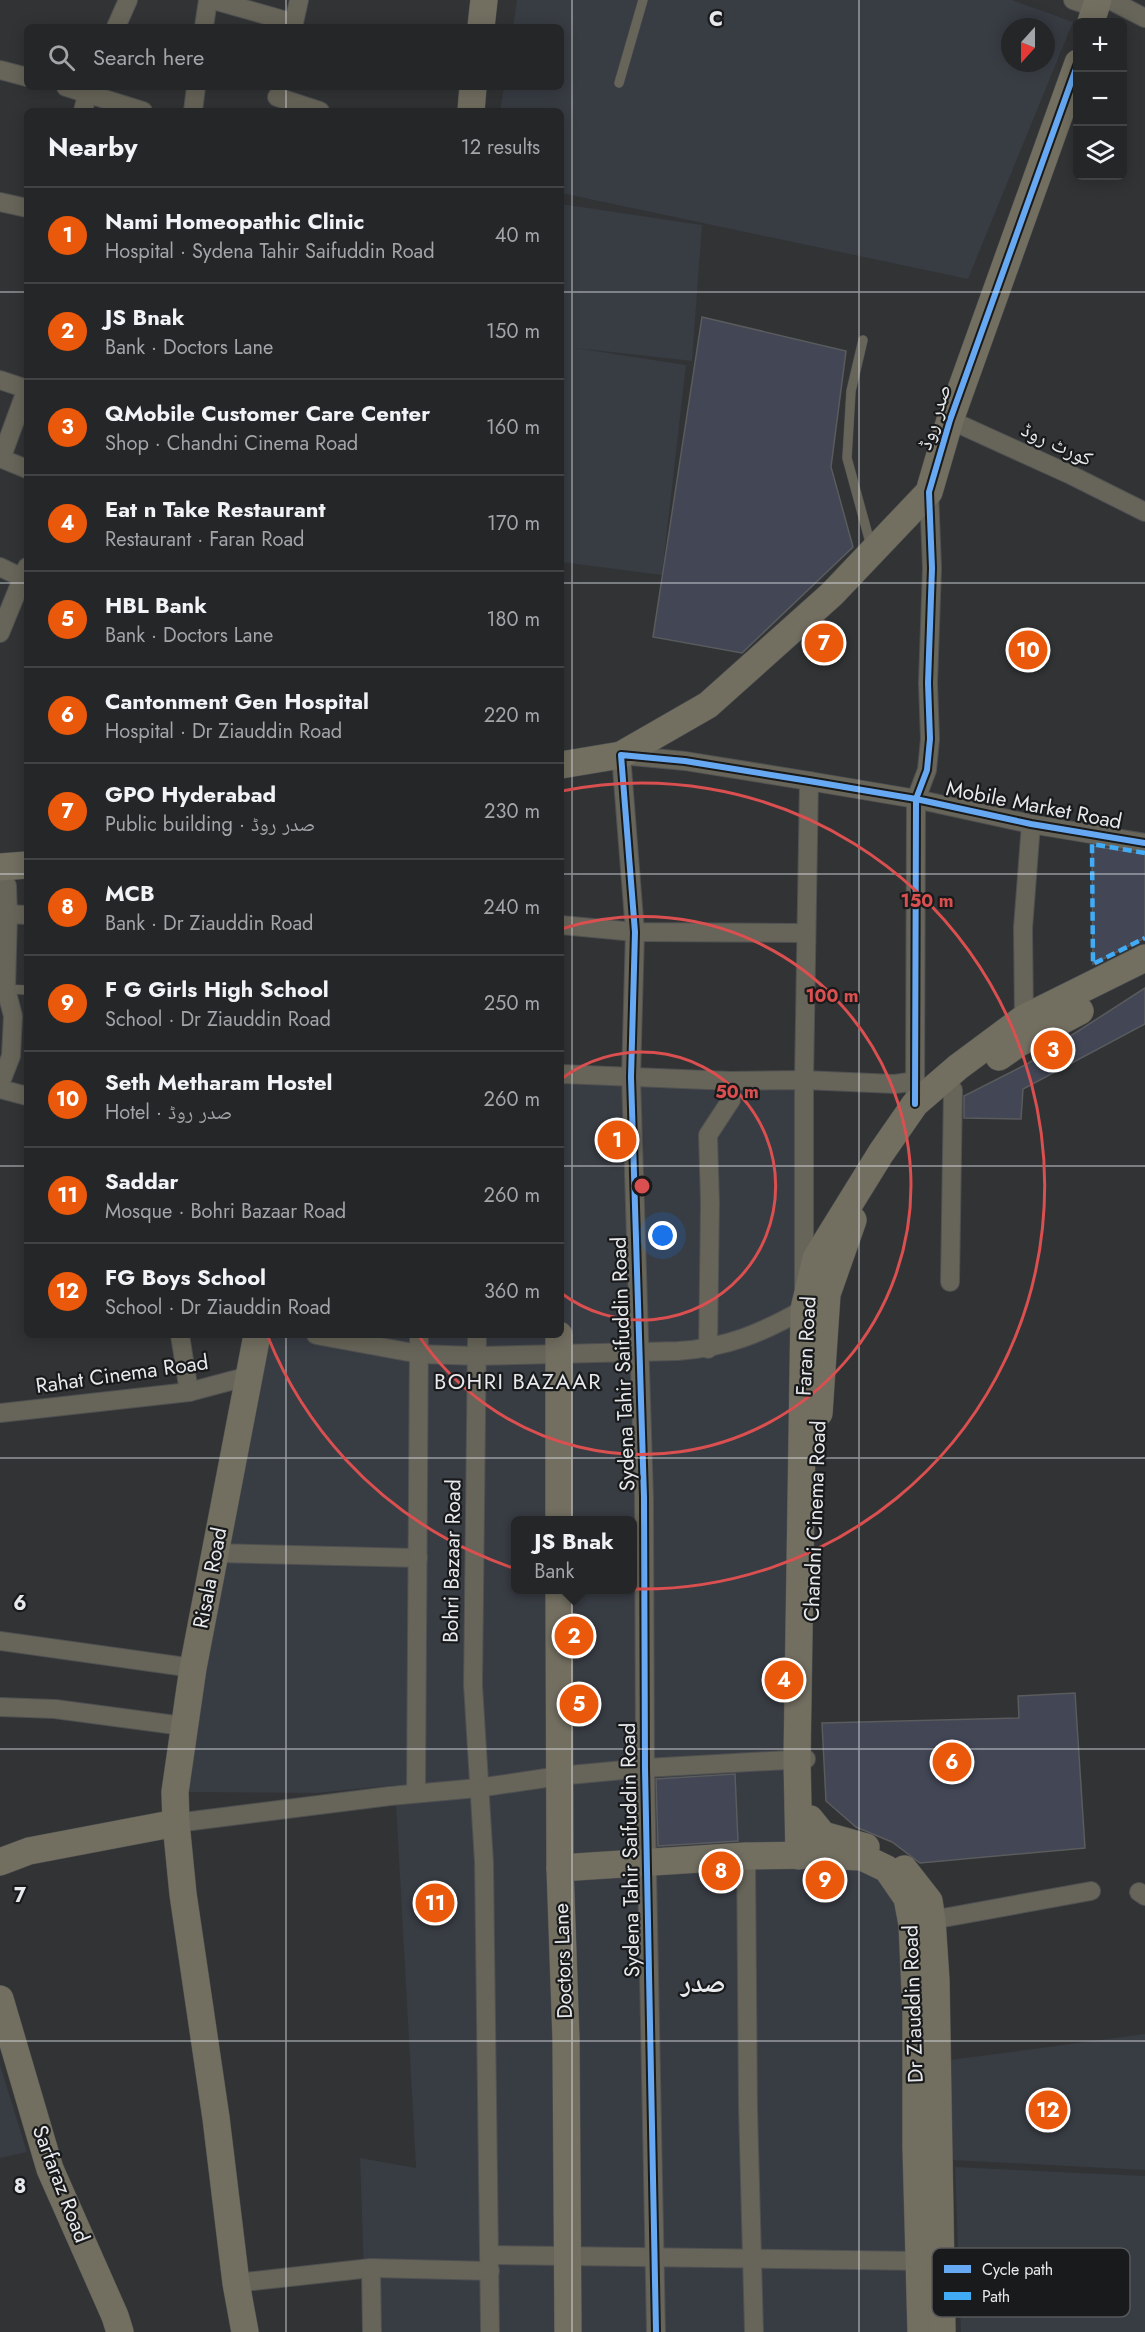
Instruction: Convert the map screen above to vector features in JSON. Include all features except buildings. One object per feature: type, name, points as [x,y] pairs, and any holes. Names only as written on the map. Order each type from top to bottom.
[{"type":"street","points":[[117,24],[128,0]]},
{"type":"street","points":[[204,24],[208,0]]},
{"type":"street","points":[[213,0],[290,24]]},
{"type":"street","points":[[293,24],[299,0]]},
{"type":"street","points":[[481,24],[484,0]]},
{"type":"street","points":[[1094,6],[1145,18]]},
{"type":"street","points":[[0,70],[24,76]]},
{"type":"street","name":"صدر روڈ","points":[[916,799],[927,771],[930,739],[928,682],[932,568],[929,492],[950,420],[1074,72]]},
{"type":"street","points":[[84,108],[88,90],[134,108]]},
{"type":"street","points":[[193,108],[196,90]]},
{"type":"street","points":[[471,108],[473,90]]},
{"type":"street","points":[[277,98],[310,108]]},
{"type":"street","points":[[0,202],[24,207]]},
{"type":"street","points":[[0,380],[24,388]]},
{"type":"street","points":[[24,397],[1,459],[24,468]]},
{"type":"street","name":"کورٹ روڈ","points":[[950,420],[1071,475],[1145,512]]},
{"type":"street","points":[[564,764],[621,755],[708,705],[832,594],[929,492]]},
{"type":"street","points":[[0,567],[24,575]]},
{"type":"street","points":[[0,633],[24,577]]},
{"type":"street","name":"Mobile Market Road","points":[[621,755],[685,761],[809,781],[916,799],[1030,824],[1145,843]]},
{"type":"street","name":"Sydena Tahir Saifuddin Road","points":[[621,755],[635,932],[630,1077],[644,1497],[646,1864],[656,2332]]},
{"type":"street","points":[[332,1338],[419,1354],[477,1356],[559,1344],[639,1352],[708,1349],[769,1329],[804,1309],[804,1080],[809,781]]},
{"type":"street","points":[[564,1074],[731,1081],[804,1080],[895,1084],[915,1093],[916,799]]},
{"type":"street","points":[[1024,1018],[1023,928],[1030,824]]},
{"type":"street","points":[[0,867],[24,865]]},
{"type":"street","points":[[0,872],[7,886],[8,914],[4,934],[6,989],[14,1016],[11,1056],[0,1086],[24,1095]]},
{"type":"street","points":[[8,914],[24,915]]},
{"type":"street","points":[[564,925],[635,932],[806,933]]},
{"type":"street","name":"Faran Road","points":[[805,1855],[803,1760],[804,1309],[816,1258],[915,1093],[958,1067],[1024,1018],[1145,958]]},
{"type":"street","name":"Chandni Cinema Road","points":[[805,1855],[810,1819],[803,1760],[811,1532],[827,1294],[844,1242],[874,1182],[904,1139],[953,1090],[1019,1043],[1145,977]]},
{"type":"street","points":[[708,1349],[710,1203],[708,1135],[731,1100],[731,1081]]},
{"type":"street","points":[[950,1282],[953,1090]]},
{"type":"street","points":[[180,1338],[189,1392]]},
{"type":"street","name":"Risala Road","points":[[245,2332],[236,2283],[216,2118],[183,1894],[175,1792],[193,1668],[257,1338]]},
{"type":"street","points":[[416,1793],[419,1338]]},
{"type":"street","name":"Bohri Bazaar Road","points":[[477,1338],[473,1685],[483,1862],[490,2332]]},
{"type":"street","points":[[559,1344],[559,1516]]},
{"type":"street","name":"Rahat Cinema Road","points":[[0,1413],[189,1392],[249,1376]]},
{"type":"street","points":[[215,1553],[418,1558]]},
{"type":"street","name":"Doctors Lane","points":[[559,1594],[560,1868],[566,2039],[568,2332]]},
{"type":"street","points":[[0,1641],[193,1668]]},
{"type":"street","points":[[0,1707],[55,1709],[183,1726]]},
{"type":"street","points":[[0,1862],[29,1851],[176,1823],[416,1793],[478,1788],[559,1776],[645,1768],[803,1760]]},
{"type":"street","name":"Dr Ziauddin Road","points":[[810,1819],[823,1835],[859,1844],[906,1870],[929,1901],[936,1982],[941,2248]]},
{"type":"street","name":"Dr Ziauddin Road","points":[[560,1868],[746,1856],[805,1855],[862,1857],[887,1869],[907,1898],[912,1924],[916,2013],[916,2147],[921,2332]]},
{"type":"street","points":[[746,1856],[748,2108],[754,2332]]},
{"type":"street","points":[[932,1920],[1091,1891]]},
{"type":"street","name":"Sarfaraz Road","points":[[0,1999],[50,2169],[120,2332]]},
{"type":"street","points":[[236,2283],[371,2268],[490,2263],[567,2256],[920,2261]]},
{"type":"street","points":[[371,2268],[372,2332]]},
{"type":"street","name":"Dr Ziauddin Road","points":[[942,2317],[942,2332]]},
{"type":"lane","points":[[619,83],[643,0]]},
{"type":"lane","points":[[863,340],[851,391],[847,458],[873,553]]},
{"type":"lane","points":[[6,989],[24,990]]},
{"type":"shaded area","points":[[517,0],[1012,0],[1073,22],[1055,66],[1055,18],[1001,18],[1001,72],[1053,72],[968,279],[564,194],[564,108],[500,108],[504,90],[564,90],[564,24],[513,24]]},
{"type":"shaded area","points":[[564,204],[702,225],[692,361],[575,348],[686,365],[662,575],[564,562]]},
{"type":"shaded area","points":[[564,1074],[804,1080],[810,1819],[906,1870],[937,2248],[932,2248],[932,2317],[943,2317],[944,2332],[366,2332],[360,2158],[416,2168],[395,1785],[317,1793],[175,1792],[255,1338],[564,1338]]},
{"type":"shaded area","points":[[1145,2034],[1145,2170],[952,2160],[950,2060]]},
{"type":"shaded area","points":[[0,2065],[27,2152],[0,2158]]},
{"type":"shaded area","points":[[955,2167],[1145,2176],[1145,2332],[961,2332],[960,2317],[1130,2317],[1130,2248],[958,2248]]},
{"type":"marked path","points":[[1145,853],[1092,844],[1093,964],[1145,938]]},
{"type":"cycle path","points":[[915,1104],[916,799],[927,770],[930,739],[928,683],[932,568],[929,492],[950,420],[1075,72]]},
{"type":"cycle path","points":[[656,2332],[645,1768],[644,1497],[631,1077],[635,932],[621,755],[685,761],[809,781],[916,799],[1031,824],[1145,843]]},
{"type":"place","name":"GPO Hyderabad","points":[[824,643]]},
{"type":"place","name":"Seth Metharam Hostel","points":[[1028,650]]},
{"type":"place","name":"QMobile Customer Care Center","points":[[1053,1050]]},
{"type":"place","name":"Nami Homeopathic Clinic","points":[[617,1140]]},
{"type":"place","name":"JS Bnak","points":[[574,1636]]},
{"type":"place","name":"Eat n Take Restaurant","points":[[784,1680]]},
{"type":"place","name":"HBL Bank","points":[[579,1704]]},
{"type":"place","name":"Cantonment Gen Hospital","points":[[952,1762]]},
{"type":"place","name":"MCB","points":[[721,1871]]},
{"type":"place","name":"F G Girls High School","points":[[825,1880]]},
{"type":"place","name":"Saddar","points":[[435,1903]]},
{"type":"place","name":"FG Boys School","points":[[1048,2110]]},
{"type":"district","name":"BOHRI BAZAAR","points":[[518,1381]]},
{"type":"district","name":"صدر","points":[[703,1982]]}]
